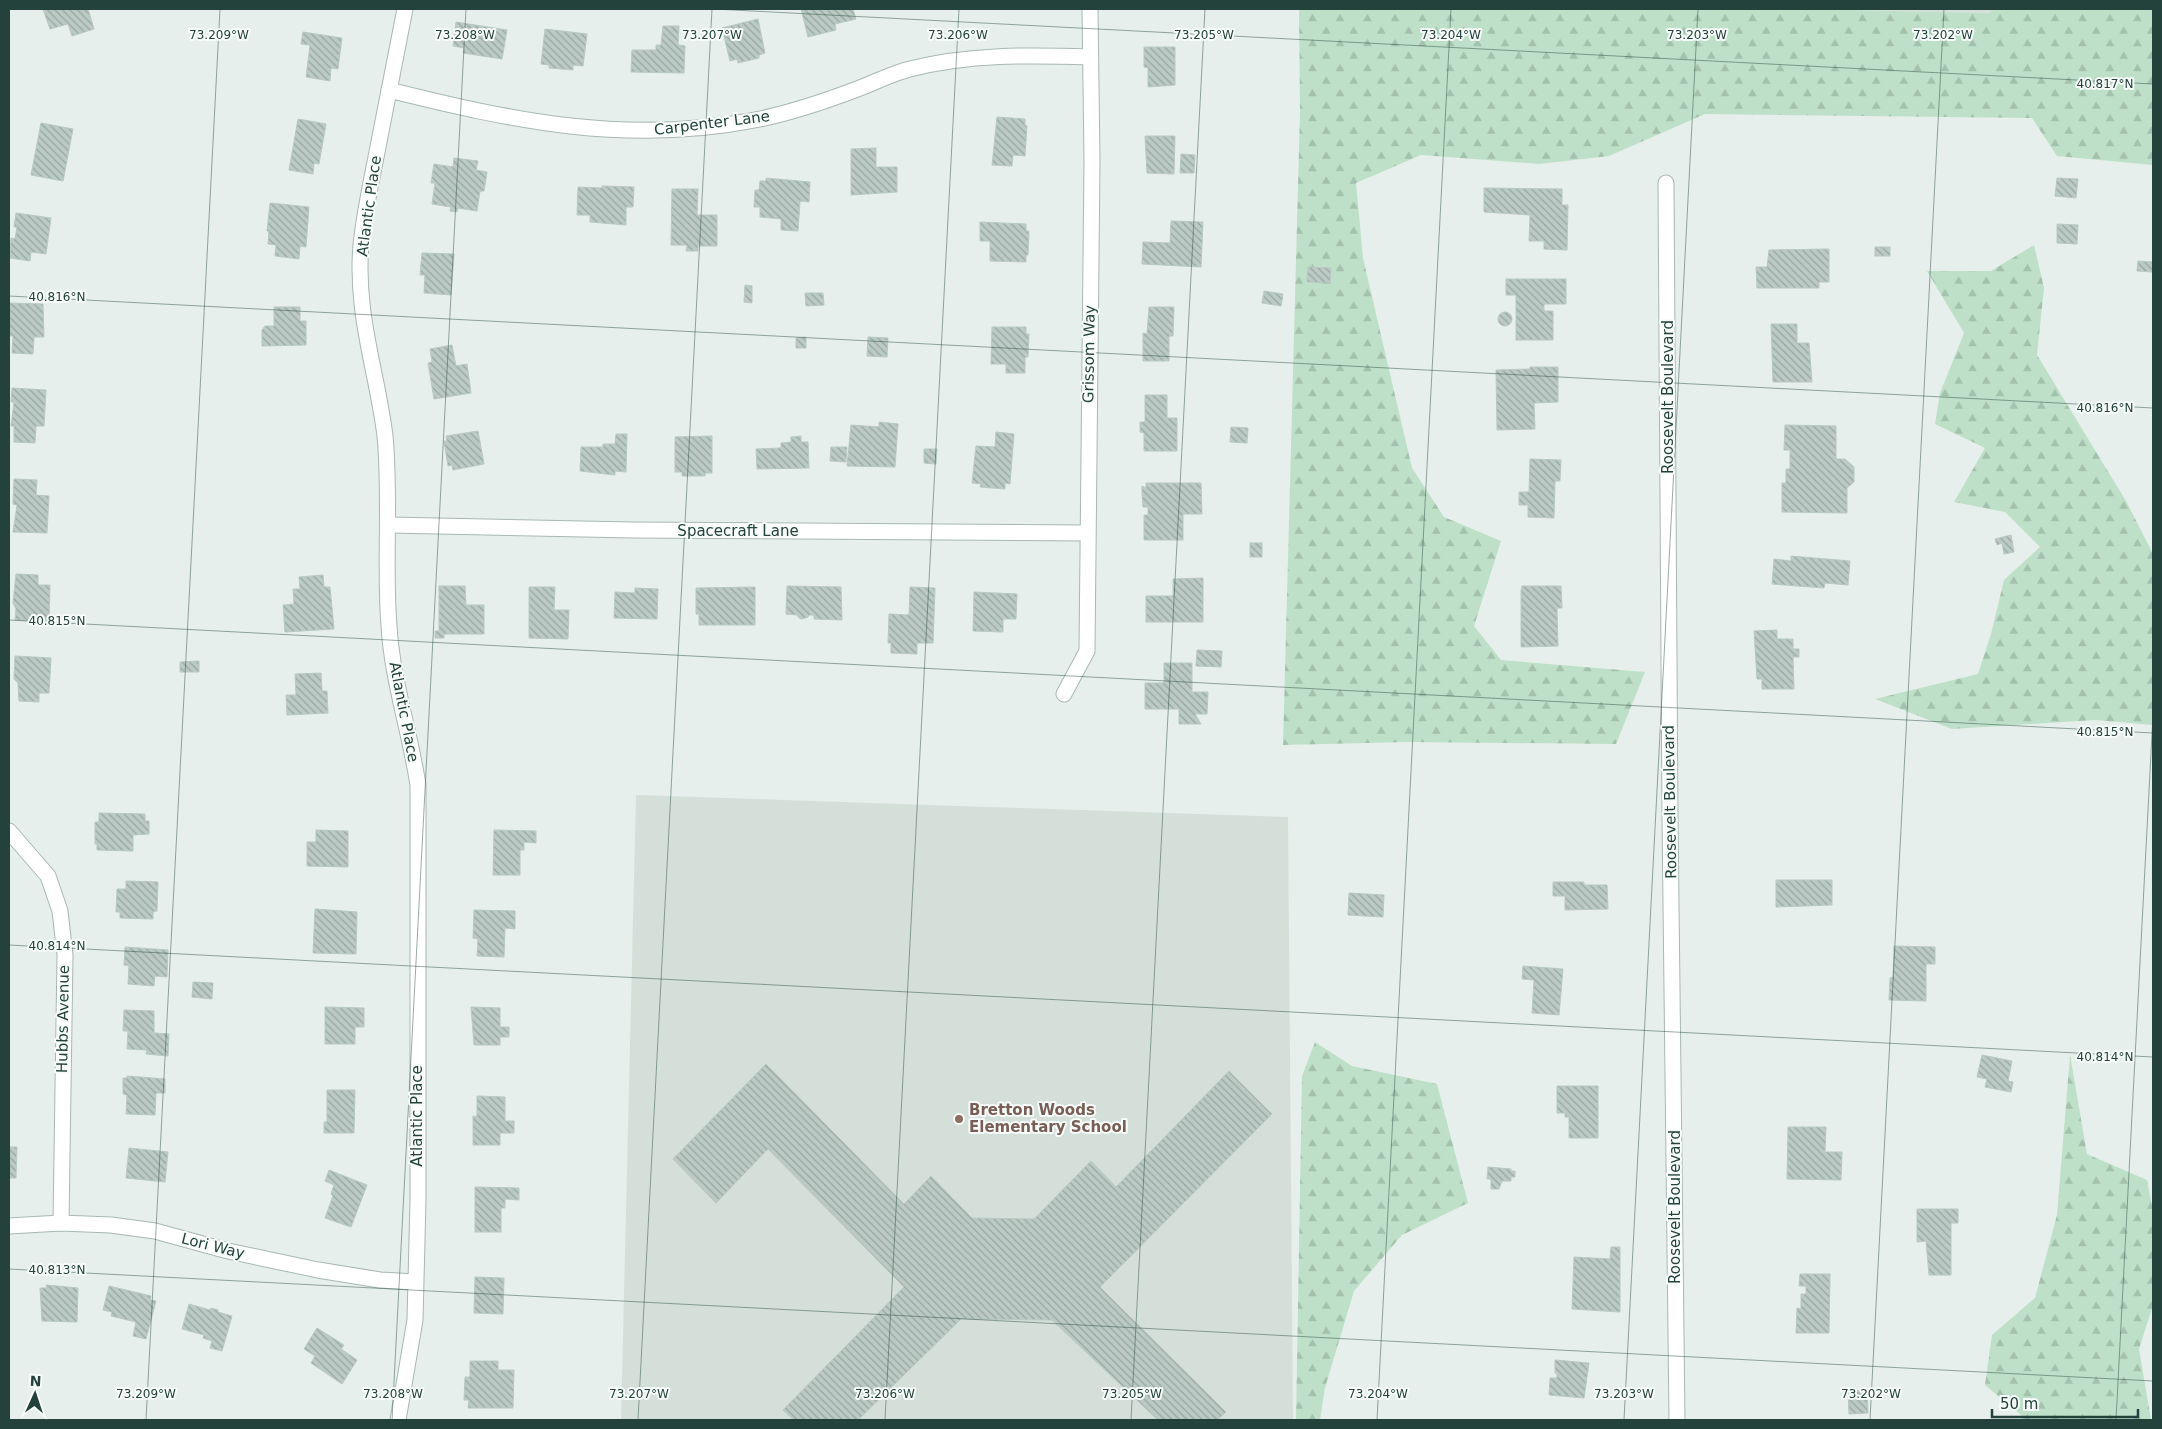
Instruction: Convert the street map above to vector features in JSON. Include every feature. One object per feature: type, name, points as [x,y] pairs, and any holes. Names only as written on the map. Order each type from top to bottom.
[{"type":"street","name":"Atlantic Place","points":[[398,1420],[415,1320],[418,1200],[418,785],[411,741],[397,684],[389,626],[388,468],[383,423],[366,341],[360,293],[361,245],[405,9]]},
{"type":"street","name":"Grissom Way","points":[[1064,694],[1087,651],[1092,161],[1090,9]]},
{"type":"street","name":"Carpenter Lane","points":[[389,90],[522,119],[578,128],[640,132],[698,128],[755,120],[811,106],[908,70],[950,60],[1006,55],[1090,57]]},
{"type":"street","name":"Roosevelt Boulevard","points":[[1666,183],[1670,817],[1677,1420]]},
{"type":"street","name":"Spacecraft Lane","points":[[389,525],[633,530],[1087,534]]},
{"type":"street","name":"Hubbs Avenue","points":[[9,831],[48,876],[60,911],[65,955],[61,1224]]},
{"type":"street","name":"Lori Way","points":[[9,1226],[112,1225],[154,1231],[228,1251],[318,1270],[380,1280],[415,1282]]},
{"type":"shaded area","points":[[1805,9],[1992,9],[1990,13]]},
{"type":"shaded area","name":"Bretton Woods Elementary School","points":[[636,795],[1288,817],[1293,1420],[621,1420]]},
{"type":"green space","points":[[1299,9],[1805,9],[1990,13],[1992,9],[2153,9],[2153,165],[2057,156],[2032,118],[1705,114],[1609,156],[1539,164],[1421,155],[1356,183],[1363,258],[1412,468],[1444,517],[1501,541],[1474,626],[1501,660],[1645,672],[1616,744],[1408,742],[1283,745],[1300,112]]},
{"type":"green space","points":[[2034,245],[2044,288],[2037,355],[2126,501],[2153,554],[2153,725],[2095,720],[1952,729],[1875,699],[1978,674],[1991,634],[2004,580],[2040,547],[2005,512],[1954,502],[1985,448],[1935,424],[1940,393],[1964,333],[1927,271],[1991,271]]},
{"type":"green space","points":[[1315,1042],[1352,1066],[1437,1084],[1468,1203],[1402,1235],[1354,1291],[1325,1388],[1320,1420],[1296,1420],[1302,1076]]},
{"type":"green space","points":[[2070,1055],[2087,1154],[2147,1180],[2153,1211],[2153,1305],[2139,1349],[2151,1420],[2023,1420],[2020,1414],[1985,1385],[1992,1335],[2035,1298],[2057,1215]]},
{"type":"building","points":[[43,9],[88,9],[94,29],[72,36],[68,24],[50,29]]},
{"type":"building","points":[[801,9],[853,9],[856,19],[835,24],[836,30],[808,37]]},
{"type":"building","points":[[758,19],[765,53],[759,55],[759,58],[738,63],[737,59],[730,61],[722,28]]},
{"type":"building","points":[[456,22],[507,30],[502,59],[463,53],[464,48],[453,46]]},
{"type":"building","points":[[663,26],[679,26],[678,45],[685,46],[684,73],[631,72],[632,50],[656,50],[656,45],[661,45]]},
{"type":"building","points":[[545,29],[587,34],[583,66],[573,65],[573,70],[549,68],[549,65],[541,64]]},
{"type":"building","points":[[303,32],[342,38],[338,69],[331,68],[330,81],[306,77],[310,45],[301,44]]},
{"type":"building","points":[[1144,47],[1175,47],[1175,85],[1148,87],[1148,68],[1144,67]]},
{"type":"building","points":[[997,117],[1025,119],[1025,125],[1027,126],[1025,156],[1013,155],[1012,166],[992,165]]},
{"type":"building","points":[[298,119],[326,124],[319,164],[314,163],[313,174],[289,170]]},
{"type":"building","points":[[41,123],[73,129],[63,181],[31,175]]},
{"type":"building","points":[[1145,136],[1175,136],[1174,174],[1147,173]]},
{"type":"building","points":[[876,148],[876,167],[897,167],[897,192],[851,195],[851,149]]},
{"type":"building","points":[[1181,154],[1195,155],[1194,173],[1180,173]]},
{"type":"building","points":[[454,158],[478,161],[476,170],[487,172],[484,191],[480,191],[477,211],[458,208],[457,212],[450,211],[451,207],[432,204],[435,183],[431,183],[434,164],[453,167]]},
{"type":"building","points":[[766,178],[810,182],[809,202],[800,201],[798,231],[781,230],[781,219],[760,217],[760,207],[754,207],[755,190],[759,190],[760,181],[766,181]]},
{"type":"building","points":[[2057,178],[2078,179],[2076,198],[2055,196]]},
{"type":"building","points":[[602,186],[634,187],[633,207],[626,207],[626,225],[590,222],[590,215],[577,215],[578,187],[602,188]]},
{"type":"building","points":[[1484,188],[1562,189],[1562,205],[1568,205],[1567,250],[1544,249],[1544,241],[1529,241],[1530,215],[1484,212]]},
{"type":"building","points":[[672,189],[698,189],[697,215],[717,215],[717,246],[698,246],[698,251],[686,251],[687,245],[671,245]]},
{"type":"building","points":[[270,203],[309,207],[306,247],[300,246],[299,259],[275,256],[276,245],[268,244],[269,231],[267,231]]},
{"type":"building","points":[[16,213],[51,218],[46,254],[31,252],[30,261],[10,258],[11,238],[15,239],[17,227],[14,227]]},
{"type":"building","points":[[1171,221],[1203,222],[1201,267],[1142,264],[1143,242],[1170,243]]},
{"type":"building","points":[[980,222],[1026,224],[1026,231],[1029,231],[1026,262],[990,261],[990,241],[980,241]]},
{"type":"building","points":[[2057,224],[2078,225],[2077,244],[2057,243]]},
{"type":"building","points":[[1875,247],[1890,247],[1890,256],[1875,256]]},
{"type":"building","points":[[1829,249],[1829,282],[1819,282],[1819,288],[1757,288],[1756,267],[1767,267],[1769,250]]},
{"type":"building","points":[[422,253],[454,254],[451,295],[424,293],[425,275],[420,275]]},
{"type":"building","points":[[2138,261],[2153,262],[2153,272],[2137,271]]},
{"type":"building","points":[[1308,267],[1331,268],[1330,283],[1307,282]]},
{"type":"building","points":[[1506,279],[1566,279],[1566,304],[1544,304],[1544,311],[1553,311],[1553,340],[1516,340],[1516,295],[1506,295]]},
{"type":"building","points":[[745,285],[752,286],[752,303],[744,302]]},
{"type":"building","points":[[1264,291],[1283,294],[1281,306],[1262,303]]},
{"type":"building","points":[[805,293],[823,293],[824,305],[806,306]]},
{"type":"building","points":[[9,303],[43,304],[44,337],[34,337],[33,354],[12,353],[13,336],[10,336],[9,329]]},
{"type":"building","points":[[274,307],[300,307],[300,321],[306,321],[306,345],[262,346],[262,330],[265,326],[274,326]]},
{"type":"building","points":[[1149,307],[1174,307],[1173,336],[1169,336],[1169,361],[1143,361],[1143,333],[1147,334]]},
{"type":"building","points":[[1505,312],[1510,314],[1512,319],[1510,324],[1505,326],[1500,324],[1498,319],[1500,314]]},
{"type":"building","points":[[1771,324],[1797,324],[1797,343],[1809,343],[1812,382],[1773,382]]},
{"type":"building","points":[[992,327],[1026,327],[1026,334],[1029,334],[1028,357],[1025,357],[1025,373],[1006,373],[1006,364],[991,364]]},
{"type":"building","points":[[806,337],[806,348],[796,348],[796,338]]},
{"type":"building","points":[[868,337],[888,338],[887,357],[867,356]]},
{"type":"building","points":[[452,345],[456,366],[467,364],[471,393],[434,399],[428,363],[432,362],[430,349]]},
{"type":"building","points":[[1530,367],[1558,367],[1558,402],[1534,403],[1535,429],[1497,430],[1496,370],[1530,369]]},
{"type":"building","points":[[12,388],[46,390],[44,426],[36,426],[35,443],[14,442],[14,426],[11,426],[14,402],[11,402]]},
{"type":"building","points":[[1145,395],[1167,395],[1167,418],[1177,418],[1177,451],[1144,451],[1144,433],[1140,432],[1140,422],[1145,422]]},
{"type":"building","points":[[879,422],[898,424],[895,467],[847,466],[851,425],[879,427]]},
{"type":"building","points":[[1785,425],[1836,426],[1836,459],[1845,459],[1854,467],[1854,482],[1847,488],[1847,513],[1782,512],[1782,483],[1786,483],[1786,469],[1790,469],[1790,450],[1784,450]]},
{"type":"building","points":[[1231,427],[1248,428],[1247,443],[1230,442]]},
{"type":"building","points":[[478,431],[484,464],[453,470],[452,465],[448,466],[444,441],[447,441],[446,436]]},
{"type":"building","points":[[996,432],[1014,434],[1010,484],[1005,483],[1005,489],[980,487],[981,484],[972,483],[976,446],[995,447]]},
{"type":"building","points":[[616,434],[627,434],[626,472],[615,471],[615,475],[580,471],[581,447],[603,447],[603,444],[615,444]]},
{"type":"building","points":[[712,436],[712,473],[705,473],[705,476],[682,476],[682,472],[675,472],[675,437]]},
{"type":"building","points":[[801,436],[801,442],[808,442],[809,468],[757,469],[756,449],[781,448],[781,443],[791,442],[791,437]]},
{"type":"building","points":[[831,447],[847,447],[846,462],[830,461]]},
{"type":"building","points":[[924,449],[937,449],[936,464],[924,463]]},
{"type":"building","points":[[1530,459],[1561,460],[1560,481],[1555,481],[1554,518],[1528,517],[1528,505],[1519,505],[1519,492],[1529,492]]},
{"type":"building","points":[[14,479],[37,480],[36,495],[49,496],[47,533],[13,532],[17,505],[13,504]]},
{"type":"building","points":[[1146,483],[1201,483],[1202,514],[1183,514],[1183,540],[1144,540],[1144,515],[1148,515],[1148,507],[1143,507],[1142,486],[1146,488]]},
{"type":"building","points":[[2011,535],[2014,552],[2004,554],[2002,543],[1997,545],[1995,539]]},
{"type":"building","points":[[1250,543],[1262,543],[1262,557],[1250,557]]},
{"type":"building","points":[[1791,556],[1850,561],[1848,585],[1825,583],[1824,588],[1772,584],[1774,559],[1791,561]]},
{"type":"building","points":[[16,574],[38,575],[38,585],[50,585],[49,621],[15,620],[16,609],[13,603]]},
{"type":"building","points":[[323,575],[324,587],[330,587],[334,629],[285,632],[283,605],[294,604],[293,589],[300,589],[299,577]]},
{"type":"building","points":[[1203,578],[1203,622],[1146,622],[1146,596],[1173,596],[1173,579]]},
{"type":"building","points":[[439,586],[465,586],[466,605],[484,605],[484,634],[444,634],[444,638],[435,638],[435,631],[439,631]]},
{"type":"building","points":[[787,586],[841,587],[842,620],[814,619],[814,615],[809,615],[802,619],[797,615],[786,614]]},
{"type":"building","points":[[1522,586],[1561,586],[1562,608],[1557,608],[1558,646],[1521,647]]},
{"type":"building","points":[[529,587],[555,587],[554,610],[569,610],[568,639],[529,638]]},
{"type":"building","points":[[755,587],[755,625],[699,625],[699,614],[696,614],[696,588]]},
{"type":"building","points":[[910,587],[935,588],[933,643],[917,643],[917,654],[891,653],[891,643],[888,643],[889,614],[909,615]]},
{"type":"building","points":[[635,588],[658,589],[657,619],[614,618],[615,592],[635,593]]},
{"type":"building","points":[[974,592],[1017,594],[1016,619],[1003,619],[1003,632],[973,631]]},
{"type":"building","points":[[1777,630],[1777,639],[1793,639],[1793,649],[1799,649],[1799,657],[1793,657],[1794,689],[1762,689],[1762,679],[1757,679],[1754,631]]},
{"type":"building","points":[[1197,650],[1222,651],[1221,667],[1196,666]]},
{"type":"building","points":[[15,656],[51,658],[49,693],[39,693],[39,702],[19,701],[18,683],[14,679]]},
{"type":"building","points":[[199,661],[199,672],[180,672],[180,662]]},
{"type":"building","points":[[1164,663],[1192,663],[1192,692],[1208,692],[1207,714],[1195,714],[1201,724],[1179,724],[1179,709],[1145,709],[1145,683],[1164,683]]},
{"type":"building","points":[[321,673],[322,691],[327,691],[328,713],[287,715],[286,695],[296,695],[295,674]]},
{"type":"building","points":[[99,813],[145,814],[145,821],[149,821],[149,834],[133,835],[133,851],[97,850],[97,844],[95,844],[95,822],[99,822]]},
{"type":"building","points":[[316,830],[348,831],[348,867],[307,866],[307,842],[316,842]]},
{"type":"building","points":[[494,830],[536,831],[536,843],[524,842],[524,850],[520,850],[520,875],[493,875]]},
{"type":"building","points":[[1776,880],[1832,880],[1832,905],[1776,907]]},
{"type":"building","points":[[126,881],[158,882],[157,911],[153,912],[153,919],[120,918],[120,912],[116,912],[117,889],[126,889]]},
{"type":"building","points":[[1553,882],[1584,882],[1584,885],[1607,885],[1608,909],[1565,910],[1565,896],[1553,896]]},
{"type":"building","points":[[1349,893],[1384,895],[1383,917],[1348,915]]},
{"type":"building","points":[[315,909],[357,912],[356,954],[313,953]]},
{"type":"building","points":[[474,910],[515,911],[515,929],[505,928],[504,957],[477,956],[478,939],[473,938]]},
{"type":"building","points":[[1894,946],[1935,947],[1935,964],[1926,964],[1926,1001],[1889,1000],[1890,978],[1893,977]]},
{"type":"building","points":[[125,947],[168,950],[167,977],[155,976],[154,986],[128,984],[129,966],[124,965]]},
{"type":"building","points":[[1523,966],[1563,969],[1559,1015],[1532,1013],[1534,980],[1522,979]]},
{"type":"building","points":[[193,982],[213,983],[212,999],[192,997]]},
{"type":"building","points":[[325,1007],[364,1008],[364,1027],[355,1027],[355,1044],[325,1044]]},
{"type":"building","points":[[471,1007],[500,1008],[500,1027],[509,1027],[509,1037],[500,1037],[500,1045],[474,1045]]},
{"type":"building","points":[[124,1010],[154,1011],[154,1033],[169,1034],[168,1056],[146,1054],[147,1050],[127,1049],[128,1031],[123,1031]]},
{"type":"building","points":[[1982,1055],[2012,1061],[2008,1081],[2013,1082],[2011,1092],[1985,1087],[1987,1079],[1977,1077]]},
{"type":"building","points":[[766,1064],[904,1204],[931,1176],[972,1218],[1034,1219],[1091,1161],[1116,1187],[1229,1071],[1272,1114],[1100,1287],[1226,1412],[1217,1420],[1158,1420],[1052,1320],[961,1319],[858,1420],[794,1420],[783,1410],[904,1287],[768,1149],[716,1203],[673,1159]]},
{"type":"building","points":[[127,1076],[165,1079],[165,1093],[156,1093],[155,1115],[126,1114],[127,1095],[123,1094],[123,1078],[127,1078]]},
{"type":"building","points":[[1557,1086],[1598,1086],[1598,1138],[1569,1138],[1569,1117],[1565,1117],[1565,1113],[1557,1113]]},
{"type":"building","points":[[327,1090],[355,1090],[354,1133],[324,1133],[324,1122],[327,1122]]},
{"type":"building","points":[[477,1096],[505,1097],[505,1121],[514,1121],[514,1133],[500,1133],[500,1145],[473,1145],[473,1116],[477,1117]]},
{"type":"building","points":[[1788,1127],[1826,1127],[1825,1152],[1842,1152],[1841,1180],[1787,1179]]},
{"type":"building","points":[[9,1147],[17,1147],[16,1178],[9,1178]]},
{"type":"building","points":[[129,1148],[168,1152],[165,1182],[126,1178]]},
{"type":"building","points":[[1488,1167],[1511,1169],[1511,1171],[1515,1171],[1515,1177],[1511,1177],[1511,1181],[1502,1181],[1499,1189],[1491,1189],[1491,1179],[1487,1179]]},
{"type":"building","points":[[329,1170],[367,1185],[351,1227],[325,1218],[333,1196],[331,1194],[334,1185],[325,1181]]},
{"type":"building","points":[[475,1187],[519,1188],[519,1200],[505,1199],[505,1208],[501,1208],[501,1232],[475,1232]]},
{"type":"building","points":[[1917,1209],[1958,1209],[1958,1223],[1951,1223],[1951,1275],[1929,1275],[1926,1241],[1917,1242]]},
{"type":"building","points":[[1611,1247],[1620,1247],[1620,1312],[1572,1309],[1574,1257],[1610,1259]]},
{"type":"building","points":[[1800,1274],[1830,1274],[1829,1333],[1796,1333],[1797,1308],[1801,1309],[1801,1294],[1806,1294],[1806,1286],[1799,1286]]},
{"type":"building","points":[[475,1277],[504,1278],[503,1314],[474,1313]]},
{"type":"building","points":[[46,1285],[78,1288],[77,1322],[42,1321],[40,1288],[47,1288]]},
{"type":"building","points":[[109,1286],[151,1296],[150,1300],[156,1301],[146,1339],[133,1336],[136,1322],[111,1316],[112,1312],[103,1310]]},
{"type":"building","points":[[189,1304],[210,1310],[211,1308],[232,1316],[222,1351],[210,1348],[212,1341],[203,1338],[204,1335],[182,1329]]},
{"type":"building","points":[[317,1328],[344,1345],[341,1349],[357,1360],[342,1384],[311,1363],[315,1356],[304,1349]]},
{"type":"building","points":[[1555,1360],[1589,1363],[1584,1398],[1549,1395],[1550,1378],[1557,1378]]},
{"type":"building","points":[[470,1361],[498,1361],[498,1370],[514,1370],[513,1408],[468,1408],[469,1400],[464,1400],[465,1377],[470,1377]]},
{"type":"building","points":[[1867,1390],[1868,1413],[1849,1414],[1848,1391]]},
{"type":"place","name":"Bretton Woods Elementary School","points":[[959,1119]]}]
